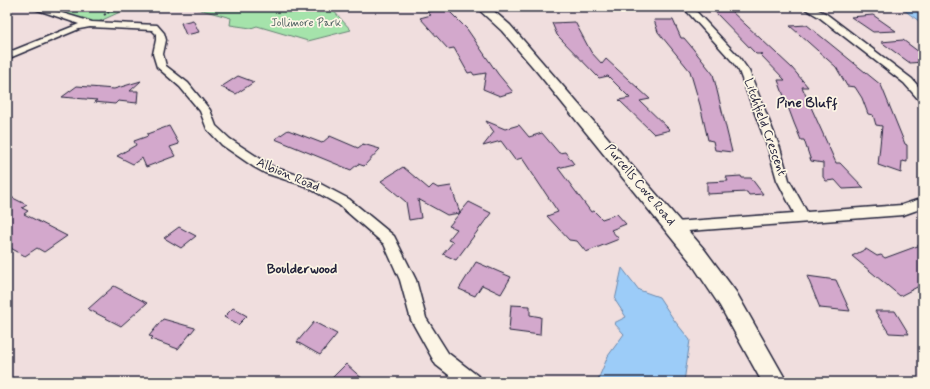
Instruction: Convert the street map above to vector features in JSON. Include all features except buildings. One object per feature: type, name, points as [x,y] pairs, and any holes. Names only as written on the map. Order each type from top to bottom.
[{"type":"main road","name":"Purcells Cove Road","points":[[482,7],[506,28],[543,70],[675,228],[728,299],[775,382]]},
{"type":"street","name":"Albion Road","points":[[32,7],[91,25],[154,27],[160,33],[161,40],[158,54],[162,67],[184,85],[205,110],[212,127],[226,142],[269,170],[309,183],[344,202],[389,240],[408,280],[419,320],[442,358],[472,382]]},
{"type":"street","name":"Litchfield Crescent","points":[[687,7],[736,59],[744,71],[774,148],[783,180],[803,217]]},
{"type":"street","points":[[806,7],[822,15],[908,81],[923,98]]},
{"type":"street","points":[[7,56],[77,27],[91,25]]},
{"type":"street","points":[[675,228],[903,210],[923,203]]},
{"type":"green space","points":[[32,7],[131,7],[98,22],[88,21]]},
{"type":"green space","name":"Jollimore Park","points":[[191,7],[330,7],[351,30],[308,41],[257,26],[251,28],[230,25],[231,18]]},
{"type":"water","points":[[900,7],[923,7],[923,24]]},
{"type":"water","points":[[622,268],[639,290],[659,297],[674,320],[690,340],[684,382],[597,382],[608,356],[624,334],[614,323],[626,317],[615,300]]},
{"type":"district","name":"Pine Bluff","points":[[807,103]]},
{"type":"district","name":"Boulderwood","points":[[302,269]]}]
